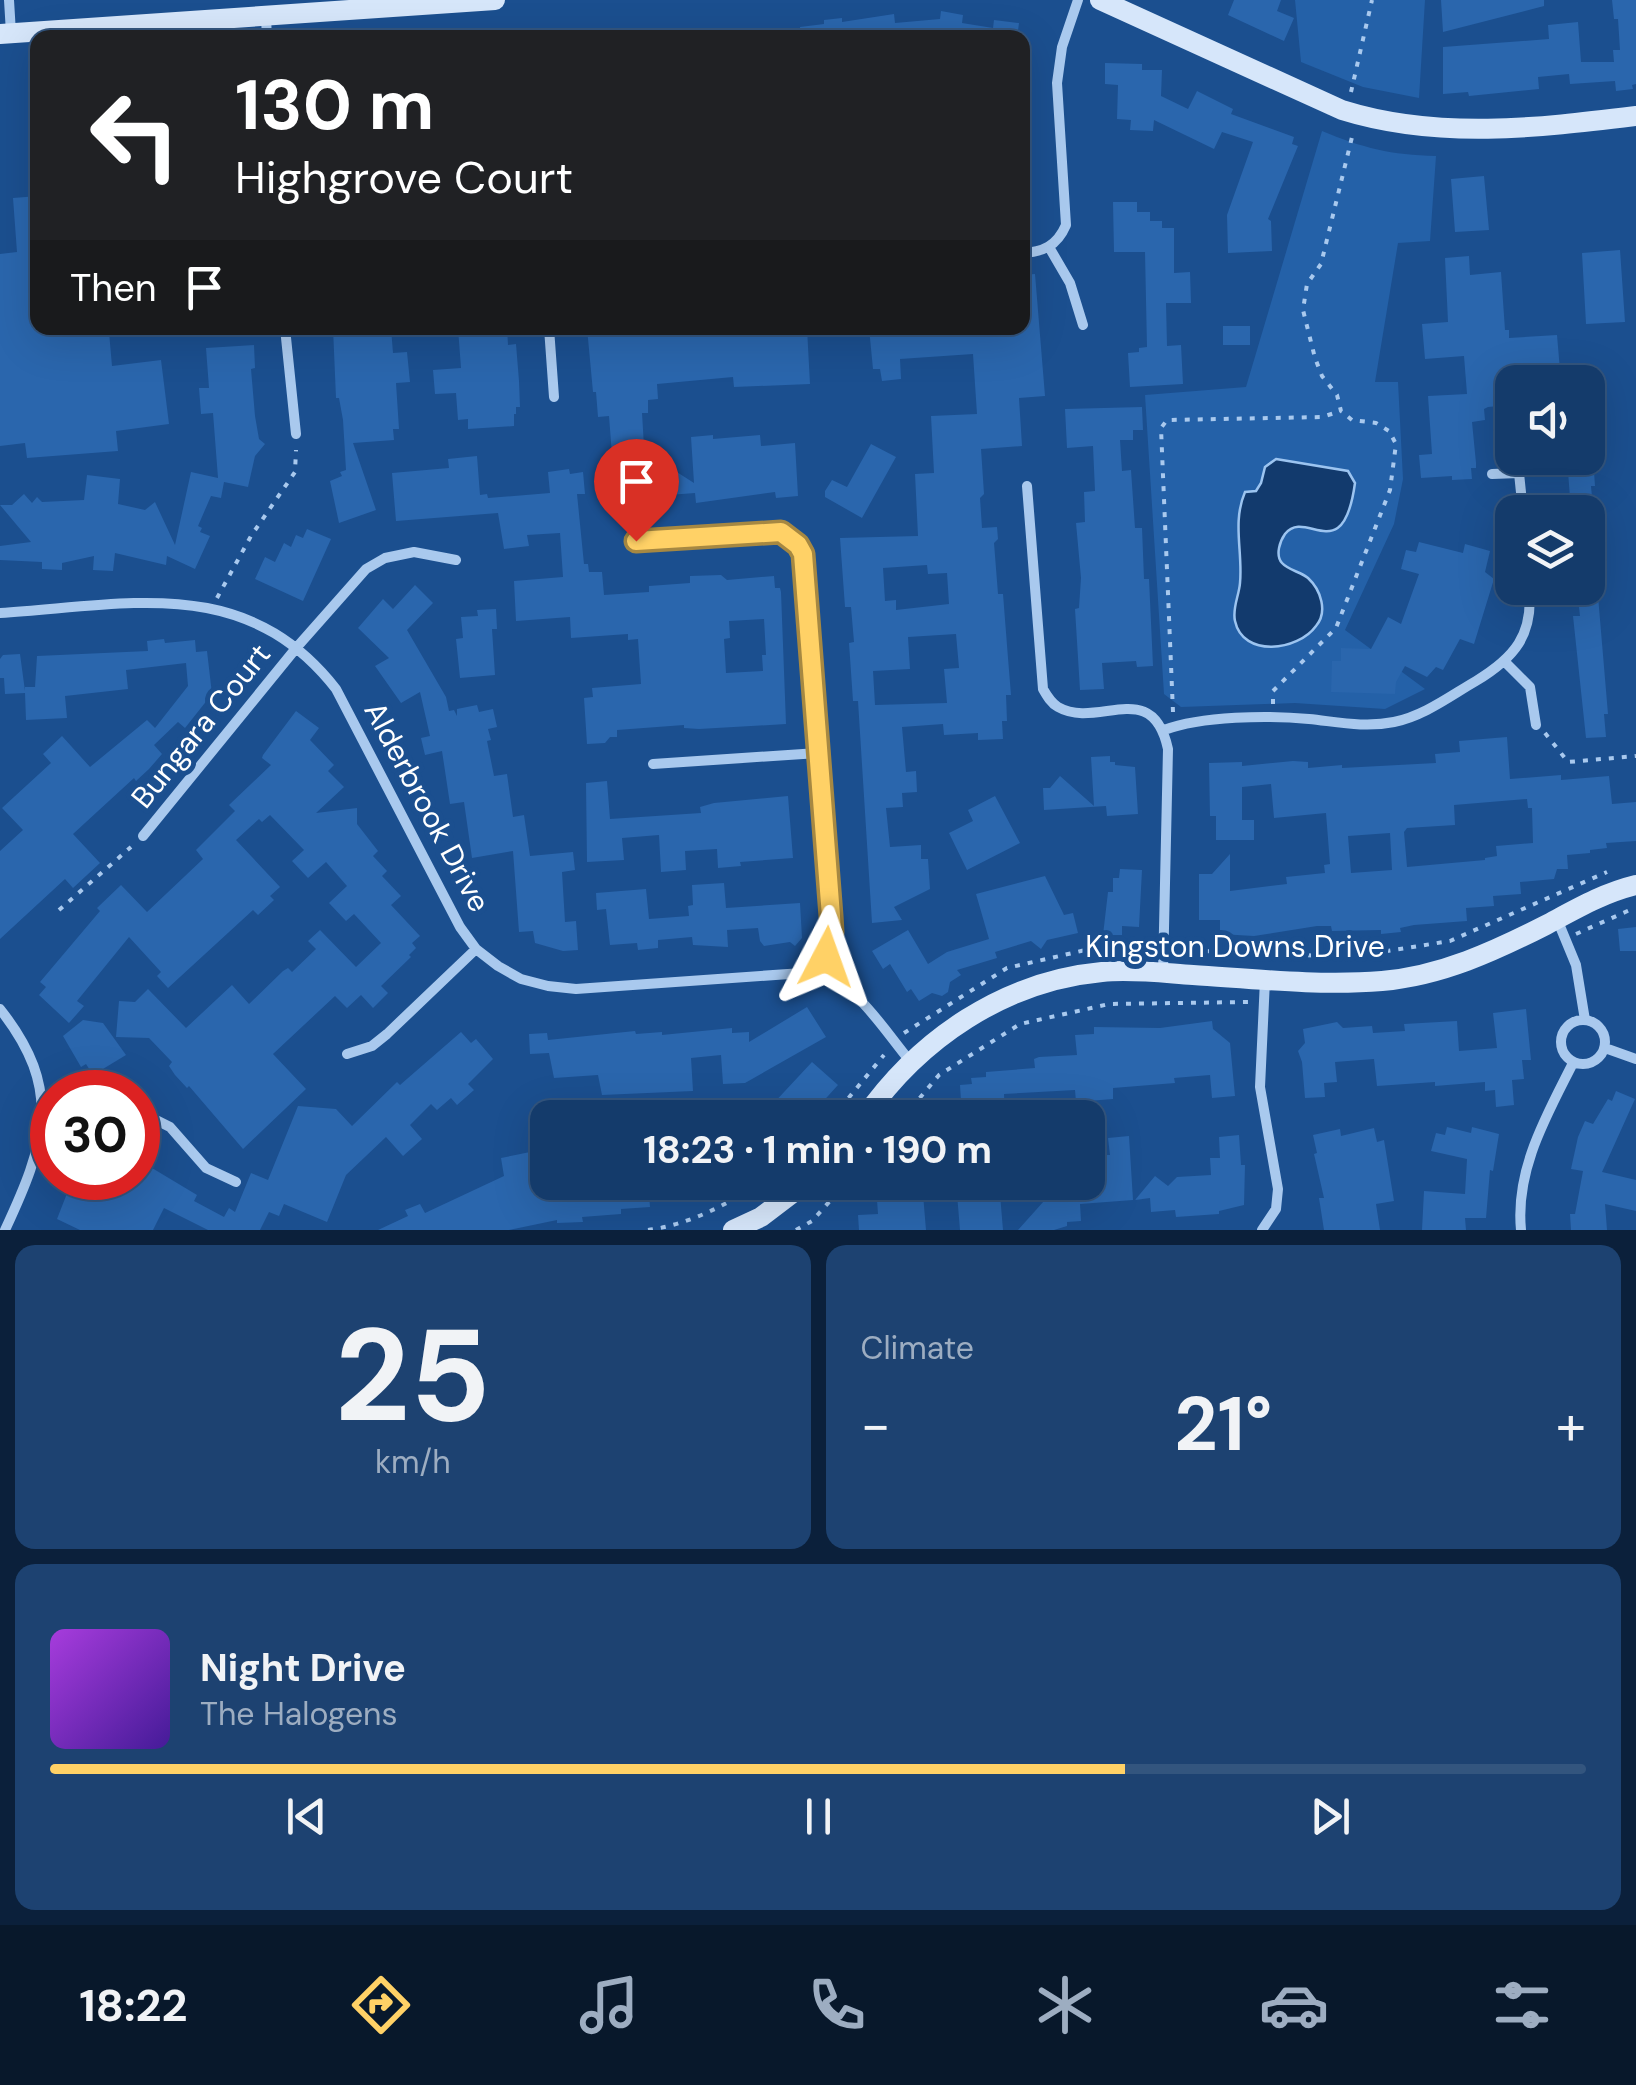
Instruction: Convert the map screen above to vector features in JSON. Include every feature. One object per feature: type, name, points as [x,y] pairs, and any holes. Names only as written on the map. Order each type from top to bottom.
[{"type":"street","points":[[8,0],[5,34],[30,33]]},
{"type":"street","points":[[180,30],[267,28],[495,0]]},
{"type":"street","points":[[1030,253],[1049,247],[1062,236],[1066,225],[1056,83],[1062,47],[1078,0]]},
{"type":"street","points":[[1104,0],[1352,113],[1405,126],[1468,131],[1636,116]]},
{"type":"street","points":[[1049,247],[1070,283],[1084,325]]},
{"type":"street","points":[[286,335],[296,434]]},
{"type":"street","points":[[550,335],[554,397]]},
{"type":"street","points":[[1027,486],[1043,689],[1054,706],[1071,712],[1136,708],[1169,728]]},
{"type":"street","points":[[636,541],[781,532],[803,554],[832,932],[820,973],[850,990],[910,1061]]},
{"type":"street","name":"Bungara Court","points":[[143,836],[357,578],[376,563],[414,552],[456,560]]},
{"type":"street","name":"Alderbrook Drive","points":[[0,613],[180,603],[213,607],[272,629],[318,666],[344,700],[445,900],[476,949],[521,979],[576,989],[820,973]]},
{"type":"street","points":[[1169,728],[1188,722],[1272,718],[1347,725],[1392,723],[1420,714],[1505,662],[1524,635],[1529,605]]},
{"type":"street","points":[[1505,662],[1530,687],[1536,725]]},
{"type":"street","points":[[1164,973],[1169,728]]},
{"type":"street","points":[[653,764],[818,753]]},
{"type":"street","name":"Kingston Downs Drive","points":[[879,1100],[910,1061],[952,1028],[989,1005],[1051,981],[1105,972],[1383,981],[1442,969],[1487,954],[1602,895],[1636,885]]},
{"type":"street","points":[[1557,919],[1576,966],[1585,1020]]},
{"type":"street","points":[[347,1054],[372,1046],[387,1034],[476,949]]},
{"type":"street","points":[[1262,1230],[1276,1209],[1278,1189],[1260,1087],[1265,980]]},
{"type":"street","points":[[0,1009],[21,1035],[36,1070]]},
{"type":"street","points":[[1585,1020],[1600,1027],[1605,1048],[1595,1062],[1574,1064],[1566,1057],[1560,1040],[1568,1026],[1585,1020]]},
{"type":"street","points":[[1605,1048],[1636,1060]]},
{"type":"street","points":[[1521,1230],[1519,1214],[1530,1157],[1549,1106],[1574,1064]]},
{"type":"street","points":[[160,1122],[170,1127],[206,1168],[236,1182]]},
{"type":"street","points":[[6,1230],[30,1177]]},
{"type":"street","points":[[733,1230],[761,1217],[783,1200]]},
{"type":"path","points":[[1272,718],[1273,692],[1336,628],[1390,490],[1396,444],[1389,431],[1376,423],[1352,420],[1341,412],[1337,395],[1322,376],[1315,358],[1303,310],[1307,284],[1322,264],[1372,0]]},
{"type":"path","points":[[1169,728],[1161,428],[1167,420],[1322,417],[1341,412]]},
{"type":"path","points":[[213,607],[242,552],[295,472],[296,434]]},
{"type":"path","points":[[1536,725],[1568,762],[1636,756]]},
{"type":"path","points":[[59,910],[143,836]]},
{"type":"path","points":[[648,1230],[664,1228],[735,1200]]},
{"type":"path","points":[[796,1230],[812,1222],[831,1200]]},
{"type":"shaded area","points":[[1295,0],[1425,0],[1419,98],[1363,87],[1301,62]]},
{"type":"shaded area","points":[[1322,131],[1378,150],[1436,156],[1430,241],[1398,243],[1375,382],[1398,382],[1403,479],[1394,524],[1345,630],[1425,689],[1385,709],[1295,703],[1181,707],[1164,694],[1145,395],[1246,387]]},
{"type":"shaded area","points":[[1276,459],[1348,471],[1355,483],[1342,524],[1323,531],[1294,528],[1283,537],[1280,560],[1313,583],[1322,614],[1308,634],[1272,647],[1248,641],[1240,633],[1234,611],[1241,571],[1241,503],[1245,492],[1256,491],[1265,467]]},
{"type":"building","points":[[1234,0],[1281,0],[1277,11],[1294,18],[1284,41],[1228,15]]},
{"type":"building","points":[[1441,0],[1544,0],[1544,6],[1443,32]]},
{"type":"building","points":[[1612,0],[1636,0],[1633,89],[1616,91],[1615,81],[1570,84],[1569,74],[1538,77],[1539,89],[1469,96],[1468,92],[1443,94],[1443,47],[1549,39],[1548,25],[1578,22],[1581,62],[1614,62],[1613,50],[1620,50]]},
{"type":"building","points":[[941,11],[963,15],[962,23],[993,28],[994,20],[1019,23],[1018,30],[800,27],[824,24],[824,20],[842,18],[842,22],[894,14],[895,23],[940,19]]},
{"type":"building","points":[[1105,63],[1142,64],[1142,70],[1162,70],[1161,96],[1188,109],[1197,91],[1233,109],[1231,114],[1294,137],[1292,144],[1298,146],[1268,219],[1272,251],[1228,253],[1227,215],[1253,142],[1222,132],[1214,149],[1154,120],[1153,131],[1130,130],[1131,120],[1117,119],[1118,85],[1105,84]]},
{"type":"building","points":[[1484,176],[1489,230],[1455,232],[1451,179]]},
{"type":"building","points":[[30,197],[30,335],[109,335],[112,366],[161,360],[169,424],[116,431],[118,451],[27,458],[25,443],[0,446],[0,254],[17,252],[13,198]]},
{"type":"building","points":[[1113,202],[1137,202],[1137,212],[1150,212],[1150,221],[1162,221],[1162,228],[1174,228],[1174,273],[1190,272],[1191,303],[1166,303],[1167,346],[1181,345],[1183,384],[1130,387],[1128,353],[1147,347],[1145,252],[1114,252]]},
{"type":"building","points":[[1620,250],[1625,322],[1586,324],[1582,253]]},
{"type":"building","points":[[1469,256],[1470,275],[1501,272],[1505,330],[1509,330],[1509,338],[1557,335],[1560,365],[1495,365],[1495,406],[1484,409],[1485,420],[1472,422],[1476,468],[1471,468],[1472,479],[1421,478],[1419,455],[1432,454],[1428,396],[1467,394],[1464,356],[1425,359],[1422,324],[1448,322],[1445,258]]},
{"type":"building","points":[[1030,274],[1035,274],[1045,396],[1019,398],[1022,446],[981,449],[982,528],[997,527],[998,539],[994,543],[998,594],[1003,594],[1011,695],[1006,695],[1003,739],[978,740],[978,733],[944,735],[943,724],[902,727],[906,772],[916,771],[917,792],[902,793],[903,807],[886,808],[890,847],[921,845],[921,859],[928,859],[930,889],[894,907],[902,920],[872,923],[858,701],[853,701],[849,643],[854,642],[851,607],[845,607],[840,538],[918,536],[915,474],[934,473],[931,416],[977,414],[973,354],[900,359],[901,379],[882,381],[880,369],[873,369],[870,335],[1030,335]],"holes":[[[927,565],[928,574],[947,573],[949,604],[896,610],[896,600],[885,601],[883,568]],[[956,634],[959,668],[944,669],[947,703],[875,705],[873,671],[910,669],[908,637]]]},
{"type":"building","points":[[1223,326],[1250,326],[1250,345],[1223,345]]},
{"type":"building","points":[[333,335],[392,335],[393,353],[407,352],[410,382],[396,383],[399,429],[393,429],[394,440],[353,443],[376,510],[339,523],[330,481],[346,470],[343,420],[336,398]]},
{"type":"building","points":[[459,335],[507,335],[508,345],[516,344],[520,407],[516,407],[514,426],[468,429],[468,419],[458,420],[456,393],[435,394],[433,370],[461,368]]},
{"type":"building","points":[[588,335],[807,335],[810,384],[734,387],[733,377],[657,384],[658,399],[648,400],[648,413],[642,413],[644,446],[657,445],[658,460],[694,483],[691,437],[760,435],[761,446],[795,443],[798,496],[776,498],[775,492],[696,503],[695,493],[621,495],[609,416],[598,417]]},
{"type":"building","points":[[254,345],[255,368],[251,369],[255,416],[259,439],[265,444],[255,456],[248,487],[224,482],[221,498],[211,496],[198,526],[202,528],[200,532],[210,536],[195,569],[167,556],[166,565],[115,553],[113,571],[93,570],[94,556],[62,563],[62,570],[42,569],[42,562],[0,560],[0,546],[31,542],[0,505],[12,505],[24,494],[32,503],[37,497],[42,502],[84,500],[87,475],[120,479],[118,504],[145,510],[155,502],[175,545],[191,472],[218,478],[213,413],[201,414],[199,388],[209,388],[206,348]]},
{"type":"building","points":[[1142,407],[1143,430],[1133,430],[1133,440],[1120,440],[1122,471],[1131,470],[1135,528],[1142,528],[1153,666],[1137,667],[1136,661],[1102,663],[1104,689],[1080,690],[1075,609],[1079,608],[1081,578],[1076,523],[1085,522],[1084,492],[1095,491],[1093,446],[1067,448],[1065,409]]},
{"type":"building","points":[[871,444],[896,457],[862,518],[825,497],[825,491],[832,480],[847,487]]},
{"type":"building","points":[[477,456],[480,495],[487,494],[488,498],[550,493],[548,472],[583,472],[585,494],[577,494],[584,564],[588,564],[589,572],[602,572],[604,595],[649,592],[649,586],[690,583],[690,576],[721,575],[727,580],[774,576],[775,588],[781,592],[786,724],[617,730],[617,737],[610,737],[605,743],[587,744],[584,698],[593,697],[592,688],[641,684],[638,639],[628,640],[628,634],[571,638],[570,617],[516,621],[514,581],[563,577],[560,533],[527,535],[529,546],[504,549],[498,513],[396,521],[392,473],[449,468],[448,459]],"holes":[[[764,619],[766,655],[762,655],[763,671],[726,673],[724,639],[730,638],[729,621]]]},
{"type":"building","points":[[1568,475],[1594,475],[1592,495],[1570,495]]},
{"type":"building","points":[[307,529],[331,539],[303,601],[255,579],[265,557],[275,562],[284,543],[291,547],[296,535],[303,538]]},
{"type":"building","points":[[1419,542],[1463,553],[1465,544],[1490,551],[1485,572],[1494,579],[1474,644],[1460,639],[1443,670],[1436,667],[1427,677],[1405,666],[1396,682],[1395,694],[1331,692],[1332,661],[1341,661],[1341,648],[1371,649],[1388,617],[1401,624],[1419,574],[1401,569],[1406,550],[1416,552]]},
{"type":"building","points":[[415,585],[433,603],[407,630],[446,697],[449,711],[454,710],[457,716],[457,709],[477,705],[479,712],[493,709],[497,727],[488,729],[491,740],[487,741],[494,776],[507,774],[513,817],[524,815],[530,856],[573,852],[575,870],[562,872],[565,922],[576,921],[578,950],[563,951],[535,943],[533,931],[519,932],[513,851],[472,858],[464,802],[450,804],[442,751],[425,755],[421,738],[430,736],[420,692],[401,703],[375,666],[389,658],[358,628],[383,599],[393,609]]},
{"type":"building","points":[[1579,605],[1599,605],[1608,714],[1604,714],[1606,737],[1586,738],[1573,616],[1580,616]]},
{"type":"building","points":[[496,609],[497,629],[492,629],[495,675],[460,678],[456,639],[463,638],[461,617],[478,616],[477,610]]},
{"type":"building","points":[[164,639],[165,643],[195,640],[196,652],[207,651],[212,694],[185,728],[178,722],[154,745],[162,754],[149,769],[73,834],[100,863],[73,888],[65,879],[0,939],[0,851],[23,830],[2,808],[51,763],[43,754],[62,736],[90,767],[147,720],[155,728],[188,686],[186,663],[126,670],[128,689],[65,696],[67,718],[26,720],[25,693],[5,694],[0,659],[3,655],[20,654],[25,691],[25,687],[35,687],[37,656],[148,651],[147,641]]},
{"type":"building","points":[[296,711],[319,728],[310,740],[334,765],[328,771],[344,787],[316,813],[357,808],[357,824],[378,851],[373,856],[387,871],[382,876],[401,896],[391,905],[420,936],[412,943],[416,948],[411,957],[381,986],[388,993],[373,1008],[361,995],[347,1008],[335,996],[273,1054],[306,1089],[243,1149],[175,1075],[169,1066],[172,1062],[149,1038],[116,1037],[119,1001],[135,1002],[148,989],[186,1028],[232,985],[249,1004],[283,971],[288,968],[292,972],[316,949],[308,941],[320,930],[356,967],[381,943],[354,914],[346,921],[329,903],[347,886],[326,862],[308,878],[292,861],[304,850],[270,815],[262,822],[259,819],[236,840],[280,887],[270,896],[274,900],[258,915],[253,910],[168,988],[157,976],[161,972],[129,937],[77,1001],[84,1006],[69,1023],[39,995],[46,987],[40,982],[100,911],[97,908],[121,885],[147,912],[203,859],[196,850],[235,811],[229,805],[271,765],[263,755]]},
{"type":"building","points":[[1507,737],[1510,779],[1609,776],[1612,804],[1636,802],[1636,841],[1606,843],[1607,848],[1567,855],[1568,869],[1557,869],[1554,879],[1520,882],[1521,894],[1493,896],[1494,906],[1466,908],[1467,921],[1414,925],[1400,928],[1401,932],[1381,934],[1381,930],[1332,931],[1331,926],[1317,926],[1254,936],[1220,934],[1220,920],[1199,920],[1199,874],[1212,874],[1230,854],[1230,891],[1287,884],[1286,877],[1325,873],[1324,865],[1330,864],[1326,813],[1274,818],[1271,784],[1242,787],[1242,820],[1254,820],[1254,840],[1216,840],[1216,816],[1210,816],[1209,763],[1242,762],[1242,766],[1293,761],[1308,762],[1308,768],[1342,768],[1436,763],[1435,754],[1460,752],[1459,741]],"holes":[[[1527,799],[1528,808],[1532,808],[1533,843],[1496,846],[1497,856],[1485,860],[1407,867],[1407,828],[1455,825],[1454,805]],[[1390,833],[1392,870],[1351,873],[1348,836]]]},
{"type":"building","points":[[1110,756],[1115,765],[1135,767],[1138,814],[1107,816],[1106,806],[1044,810],[1043,788],[1050,788],[1060,776],[1094,806],[1091,757]]},
{"type":"building","points":[[607,781],[610,819],[701,813],[700,807],[714,803],[788,796],[793,858],[740,862],[741,866],[718,868],[717,849],[685,851],[686,870],[661,872],[659,835],[622,838],[624,860],[587,862],[586,783]]},
{"type":"building","points":[[995,796],[1020,843],[967,870],[949,833],[973,821],[968,810]]},
{"type":"building","points":[[1120,869],[1142,870],[1139,927],[1122,926],[1122,935],[1103,935],[1108,892],[1113,892],[1113,878],[1119,878]]},
{"type":"building","points":[[1045,876],[1064,915],[1073,913],[1078,933],[1047,940],[1041,949],[1031,941],[995,952],[997,958],[957,970],[961,975],[950,982],[948,992],[942,996],[932,993],[919,1001],[911,989],[907,992],[890,964],[883,969],[872,951],[908,930],[928,964],[947,952],[989,939],[976,894]]},
{"type":"building","points":[[724,883],[726,908],[800,903],[802,938],[795,946],[790,942],[764,946],[758,928],[727,930],[728,947],[693,945],[692,937],[658,940],[658,948],[638,950],[637,943],[610,945],[606,909],[597,910],[596,893],[646,889],[649,919],[689,916],[692,885]]},
{"type":"building","points":[[1636,927],[1636,951],[1620,951],[1618,929]]},
{"type":"building","points":[[807,1007],[826,1037],[745,1083],[723,1084],[721,1055],[691,1058],[693,1091],[602,1095],[598,1075],[554,1078],[549,1053],[530,1054],[529,1034],[547,1033],[548,1040],[635,1031],[662,1035],[732,1028],[732,1033],[749,1032],[749,1042]]},
{"type":"building","points":[[1526,1009],[1531,1060],[1522,1060],[1524,1079],[1512,1080],[1514,1105],[1496,1107],[1495,1090],[1485,1091],[1485,1082],[1377,1086],[1374,1059],[1335,1062],[1337,1082],[1324,1083],[1325,1097],[1305,1098],[1298,1051],[1305,1043],[1303,1029],[1337,1022],[1343,1028],[1372,1026],[1373,1033],[1405,1031],[1404,1024],[1457,1021],[1459,1051],[1497,1048],[1493,1013]]},
{"type":"building","points":[[83,1020],[103,1023],[126,1055],[101,1070],[90,1070],[86,1064],[81,1067],[63,1036]]},
{"type":"building","points":[[1212,1021],[1213,1029],[1230,1043],[1235,1096],[1212,1098],[1210,1075],[1174,1078],[1175,1083],[1113,1088],[1113,1099],[1076,1100],[1075,1090],[1004,1094],[1004,1100],[961,1100],[960,1085],[972,1084],[971,1078],[986,1077],[986,1072],[1035,1068],[1034,1059],[1039,1057],[1077,1055],[1075,1035],[1094,1034],[1094,1027],[1160,1028]]},
{"type":"building","points":[[461,1032],[471,1043],[476,1039],[493,1059],[468,1084],[474,1090],[457,1105],[451,1098],[437,1110],[431,1104],[410,1125],[422,1139],[403,1156],[386,1137],[346,1175],[327,1222],[284,1204],[279,1216],[269,1212],[260,1230],[208,1230],[164,1208],[153,1230],[80,1230],[57,1219],[64,1200],[160,1200],[160,1173],[197,1195],[194,1201],[224,1217],[229,1208],[235,1212],[251,1173],[268,1180],[298,1106],[336,1109],[352,1126],[397,1082],[400,1085]]},
{"type":"building","points":[[812,1062],[838,1085],[824,1100],[777,1100]]},
{"type":"building","points":[[1616,1091],[1635,1099],[1602,1172],[1636,1180],[1636,1211],[1605,1204],[1607,1230],[1571,1230],[1570,1214],[1575,1214],[1583,1171],[1571,1169],[1578,1137],[1585,1121],[1593,1124]]},
{"type":"building","points":[[1447,1127],[1471,1133],[1472,1127],[1499,1134],[1493,1171],[1490,1170],[1486,1218],[1465,1218],[1466,1230],[1422,1230],[1424,1191],[1465,1194],[1467,1159],[1431,1151],[1436,1133],[1445,1135]]},
{"type":"building","points":[[1374,1128],[1377,1142],[1384,1140],[1394,1201],[1376,1204],[1380,1230],[1324,1230],[1319,1198],[1324,1198],[1313,1135],[1340,1129],[1341,1136]]},
{"type":"building","points":[[1239,1135],[1241,1165],[1245,1165],[1244,1205],[1219,1214],[1176,1217],[1175,1210],[1151,1212],[1150,1198],[1135,1200],[1155,1176],[1168,1186],[1177,1177],[1211,1175],[1210,1158],[1220,1158],[1219,1137]]},
{"type":"building","points":[[1129,1136],[1133,1200],[1080,1204],[1081,1221],[1067,1222],[1067,1226],[1054,1230],[1018,1230],[1045,1200],[1105,1200],[1108,1138]]},
{"type":"building","points":[[530,1152],[530,1200],[649,1200],[650,1207],[582,1217],[583,1222],[557,1220],[509,1230],[378,1230],[408,1216],[405,1210],[420,1204],[425,1213],[504,1176],[501,1158]]},
{"type":"building","points":[[877,1200],[924,1200],[926,1230],[859,1230],[858,1215],[878,1214]]},
{"type":"building","points":[[958,1200],[1000,1200],[1003,1230],[960,1230]]},
{"type":"route","points":[[636,541],[781,532],[803,554],[832,932],[826,957]]}]
